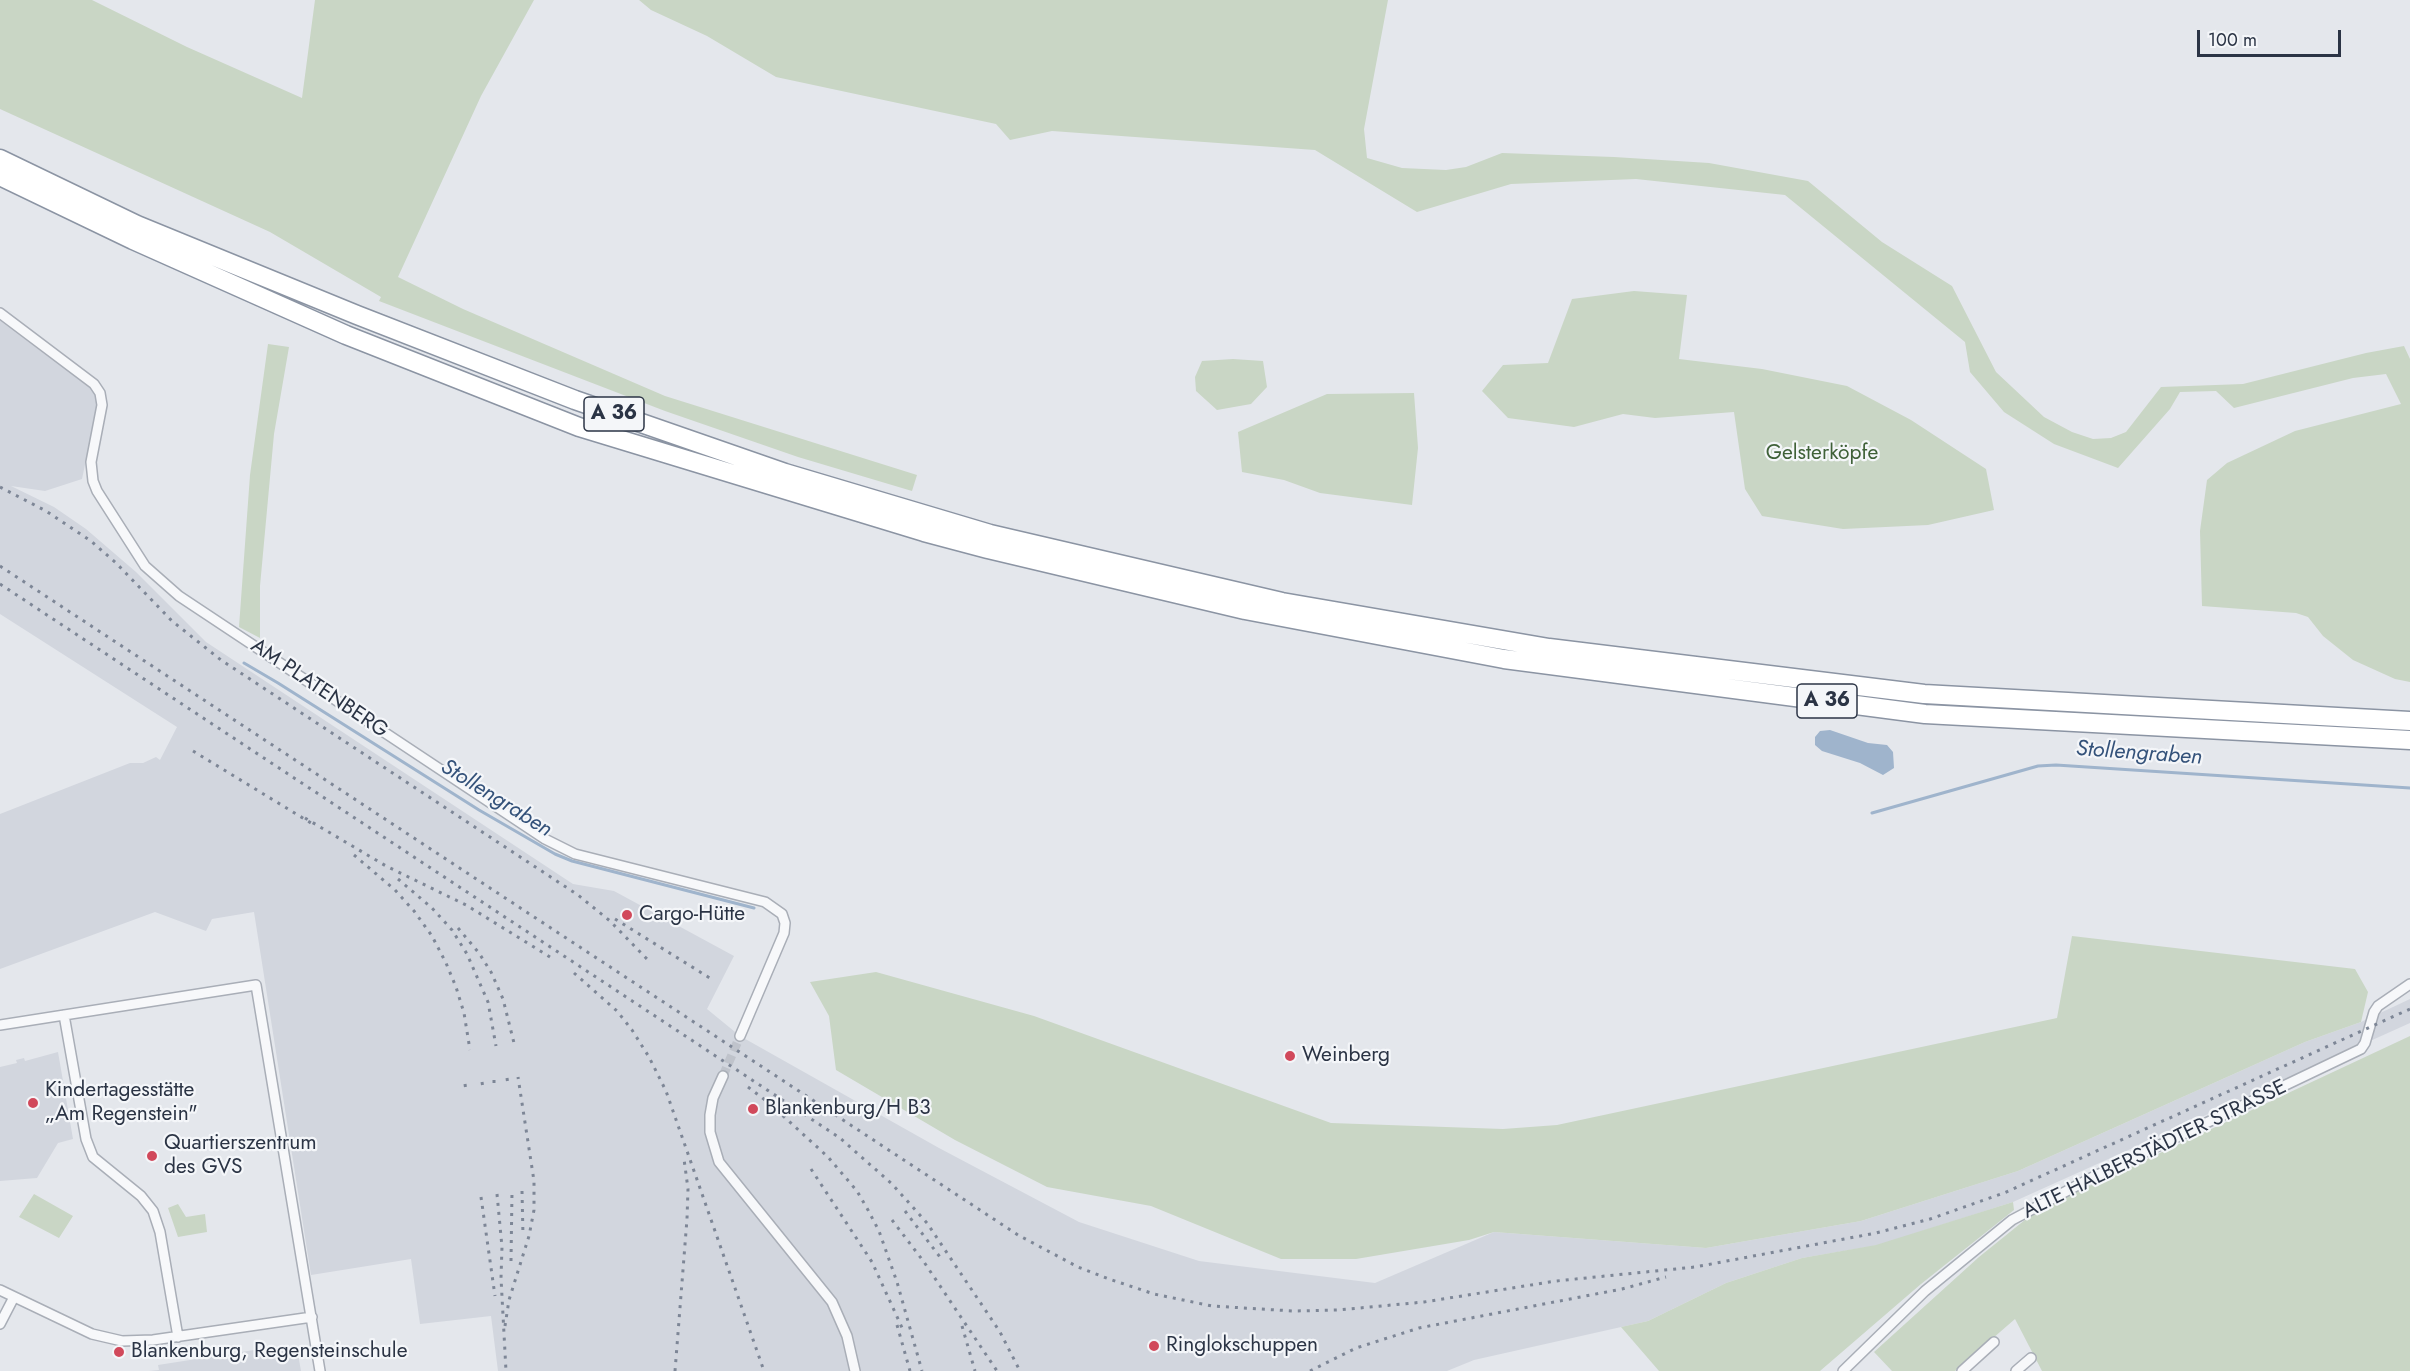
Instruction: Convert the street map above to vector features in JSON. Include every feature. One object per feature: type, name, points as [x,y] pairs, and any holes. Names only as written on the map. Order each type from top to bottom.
[{"type":"highway","name":"A 36","points":[[0,159],[137,225],[357,315],[575,400],[785,473],[1002,537],[1282,602],[1549,648],[1924,694],[2410,721]]},
{"type":"highway","name":"A 36","points":[[0,176],[133,240],[346,335],[579,427],[924,532],[1245,610],[1504,659],[1925,714],[2410,740]]},
{"type":"street","name":"AM PLATENBERG","points":[[0,313],[87,376],[100,393],[102,405],[91,462],[93,481],[145,566],[179,596],[545,839],[575,854],[765,902],[782,914],[786,924],[779,948],[740,1036]]},
{"type":"street","name":"ALTE HALBERSTÄDTER STRASSE","points":[[1842,1371],[1925,1291],[2012,1220],[2093,1177],[2361,1049],[2365,1044],[2374,1012],[2378,1006],[2410,984]]},
{"type":"street","points":[[0,1025],[256,985],[320,1371]]},
{"type":"street","points":[[64,1015],[86,1139],[93,1157],[141,1196],[153,1211],[160,1232],[178,1337]]},
{"type":"street","points":[[723,1076],[713,1098],[710,1114],[711,1132],[719,1162],[832,1302],[847,1336],[855,1371]]},
{"type":"street","points":[[0,1290],[102,1337],[130,1342],[312,1317]]},
{"type":"street","points":[[0,1324],[14,1297]]},
{"type":"street","points":[[1962,1371],[1994,1342]]},
{"type":"street","points":[[2016,1371],[2031,1358]]},
{"type":"shaded area","points":[[0,316],[85,378],[96,394],[96,412],[82,479],[45,491],[11,486],[54,507],[86,529],[136,572],[206,642],[573,884],[614,891],[734,956],[707,1009],[740,1036],[939,1148],[1079,1222],[1199,1261],[1375,1283],[1494,1232],[1706,1248],[1861,1221],[2018,1171],[2305,1042],[2361,1022],[2410,999],[2410,1023],[2013,1202],[1879,1245],[1802,1258],[1726,1283],[1648,1321],[1474,1360],[1447,1371],[498,1371],[491,1316],[420,1324],[411,1259],[311,1275],[254,912],[212,919],[206,931],[155,912],[0,969],[0,814],[130,763],[143,763],[156,757],[160,760],[177,727],[0,614]]},
{"type":"shaded area","name":"Kindertagesstätte „Am Regenstein\"","points":[[58,1052],[73,1139],[58,1143],[37,1178],[0,1181],[0,1067],[17,1063],[16,1060],[24,1058],[25,1061]]},
{"type":"shaded area","points":[[267,1348],[268,1353],[288,1350],[298,1354],[301,1371],[149,1371],[159,1370],[158,1365]]},
{"type":"green space","points":[[0,0],[92,0],[187,47],[302,98],[315,0],[534,0],[481,96],[398,277],[463,309],[665,396],[917,475],[912,491],[798,457],[665,411],[379,301],[381,297],[270,232],[0,109]]},
{"type":"green space","points":[[639,0],[1388,0],[1364,129],[1367,158],[1402,168],[1446,170],[1466,167],[1502,153],[1614,157],[1709,163],[1808,181],[1882,242],[1952,286],[1996,372],[2044,417],[2072,432],[2093,439],[2111,438],[2126,432],[2161,387],[2243,384],[2366,353],[2404,346],[2410,359],[2410,682],[2395,679],[2353,660],[2323,636],[2308,617],[2296,613],[2202,606],[2200,531],[2207,480],[2227,463],[2295,431],[2401,404],[2386,374],[2353,378],[2234,408],[2216,391],[2180,392],[2170,409],[2118,468],[2054,444],[2004,412],[1970,372],[1965,342],[1785,195],[1636,179],[1511,184],[1417,212],[1315,150],[1052,131],[1010,140],[996,124],[776,77],[707,36],[651,10]]},
{"type":"green space","name":"Gelsterköpfe","points":[[1634,291],[1687,295],[1679,359],[1762,369],[1847,386],[1911,420],[1986,469],[1994,510],[1928,525],[1843,529],[1762,516],[1745,489],[1734,412],[1655,418],[1623,414],[1574,427],[1508,418],[1482,391],[1503,365],[1548,363],[1572,299]]},
{"type":"green space","points":[[268,344],[289,347],[274,434],[260,586],[260,638],[239,627],[250,475]]},
{"type":"green space","points":[[1233,359],[1263,361],[1267,387],[1251,404],[1217,410],[1196,391],[1195,377],[1202,361]]},
{"type":"green space","points":[[1414,393],[1418,448],[1412,505],[1320,493],[1284,480],[1242,472],[1238,432],[1327,394]]},
{"type":"green space","points":[[2072,936],[2355,969],[2368,992],[2361,1022],[2305,1042],[2018,1171],[1861,1221],[1706,1248],[1494,1232],[1469,1240],[1356,1259],[1281,1259],[1151,1206],[1047,1187],[955,1140],[836,1070],[829,1016],[810,982],[876,972],[1034,1016],[1331,1123],[1503,1129],[1557,1125],[2057,1018]]},
{"type":"green space","points":[[2410,1036],[2410,1371],[2042,1371],[2015,1319],[1955,1371],[1892,1371],[1874,1352],[1979,1257],[2036,1211]]},
{"type":"green space","points":[[34,1194],[73,1216],[59,1238],[19,1217]]},
{"type":"green space","points":[[2013,1202],[2014,1210],[1921,1284],[1820,1371],[1659,1371],[1621,1327],[1648,1321],[1726,1283],[1802,1258],[1876,1245]]},
{"type":"green space","points":[[178,1204],[186,1217],[205,1214],[207,1232],[178,1237],[168,1208]]},
{"type":"water","points":[[1830,730],[1868,743],[1887,745],[1893,752],[1894,768],[1883,775],[1860,763],[1822,751],[1815,745],[1815,737],[1820,731]]},
{"type":"waterway","name":"Stollengraben","points":[[244,663],[479,810],[555,854],[572,861],[754,908]]},
{"type":"waterway","name":"Stollengraben","points":[[1872,813],[2038,766],[2056,765],[2410,788]]},
{"type":"tunnel","points":[[723,1076],[740,1036]]},
{"type":"railway","points":[[0,487],[46,511],[91,541],[116,563],[172,621],[221,660],[578,895],[610,921],[647,959]]},
{"type":"railway","points":[[0,566],[1018,1235],[1078,1267],[1109,1279],[1154,1294],[1212,1306],[1293,1311],[1338,1310],[1424,1302],[1556,1281],[1695,1267],[1876,1233],[1930,1219],[2004,1193],[2410,1009]]},
{"type":"railway","points":[[0,584],[840,1138],[892,1184],[927,1223],[1000,1332],[1020,1371]]},
{"type":"railway","points":[[193,751],[311,823]]},
{"type":"railway","points":[[305,818],[386,866],[466,905],[550,957]]},
{"type":"railway","points":[[354,855],[395,890],[432,936],[456,987],[464,1013],[470,1050]]},
{"type":"railway","points":[[398,879],[432,908],[452,930],[467,954],[488,1002],[496,1046]]},
{"type":"railway","points":[[615,919],[713,980]]},
{"type":"railway","points":[[458,928],[479,953],[491,972],[503,999],[514,1043]]},
{"type":"railway","points":[[574,973],[617,1011],[632,1030],[666,1091],[764,1371]]},
{"type":"railway","points":[[505,1326],[509,1300],[529,1236],[534,1210],[534,1181],[518,1077]]},
{"type":"railway","points":[[507,1078],[508,1085]]},
{"type":"railway","points":[[494,1080],[494,1087]]},
{"type":"railway","points":[[482,1082],[483,1088]]},
{"type":"railway","points":[[465,1084],[466,1091]]},
{"type":"railway","points":[[748,1087],[828,1157],[857,1191],[879,1231],[897,1282],[922,1371]]},
{"type":"railway","points":[[675,1371],[687,1219],[688,1189],[684,1159]]},
{"type":"railway","points":[[811,1169],[872,1262],[904,1332]]},
{"type":"railway","points":[[522,1191],[523,1236]]},
{"type":"railway","points":[[511,1261],[512,1192]]},
{"type":"railway","points":[[497,1194],[502,1247],[501,1278],[506,1371]]},
{"type":"railway","points":[[481,1197],[495,1296]]},
{"type":"railway","points":[[905,1211],[943,1261]]},
{"type":"railway","points":[[892,1220],[924,1262],[997,1371]]},
{"type":"railway","points":[[1310,1371],[1356,1348],[1419,1328],[1622,1289],[1666,1277]]},
{"type":"railway","points":[[897,1325],[910,1371]]},
{"type":"railway","points":[[962,1326],[975,1371]]},
{"type":"place","name":"Cargo-Hütte","points":[[627,915]]},
{"type":"place","name":"Weinberg","points":[[1290,1056]]},
{"type":"place","name":"Kindertagesstätte „Am Regenstein\"","points":[[33,1103]]},
{"type":"place","name":"Blankenburg/H B3","points":[[753,1109]]},
{"type":"place","name":"Quartierszentrum des GVS","points":[[152,1156]]},
{"type":"place","name":"Ringlokschuppen","points":[[1154,1346]]},
{"type":"place","name":"Blankenburg, Regensteinschule","points":[[119,1352]]}]
